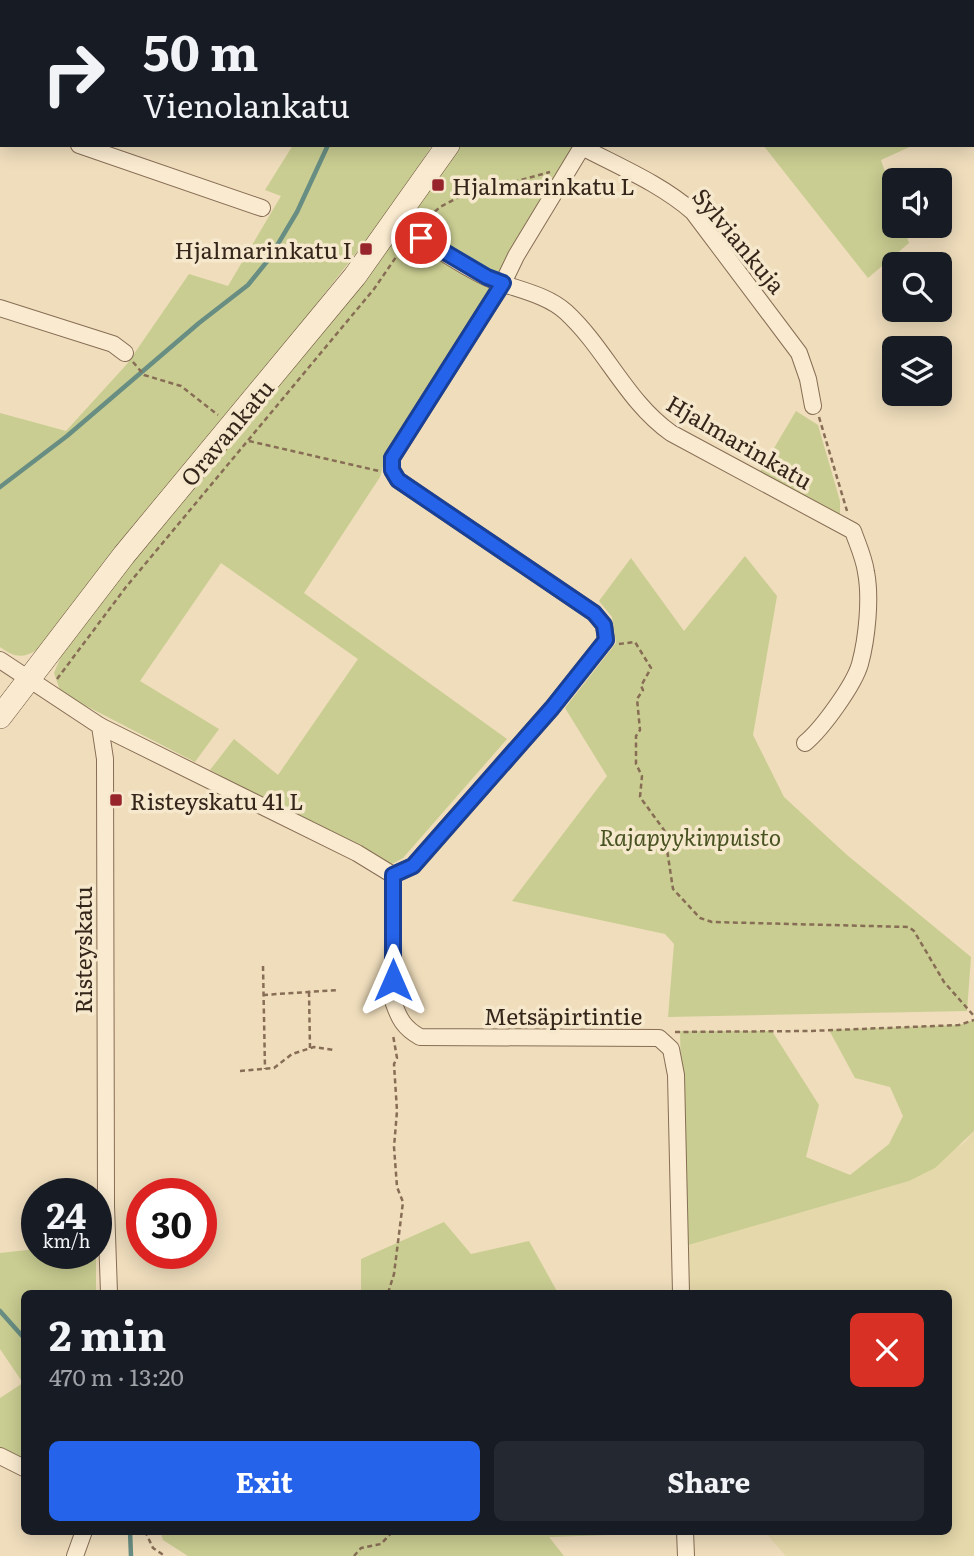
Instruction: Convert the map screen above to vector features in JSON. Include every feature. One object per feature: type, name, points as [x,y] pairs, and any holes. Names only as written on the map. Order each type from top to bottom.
[{"type":"street","points":[[85,147],[262,208]]},
{"type":"street","name":"Oravankatu","points":[[0,717],[124,555],[239,433],[355,276],[404,227],[447,147]]},
{"type":"street","points":[[0,660],[100,726],[357,853],[393,875],[413,866],[552,708],[606,640],[604,625],[594,613],[398,480],[392,470],[392,458],[503,283],[516,256],[582,147]]},
{"type":"street","name":"Sylviankuja","points":[[585,147],[650,182],[693,212],[794,345],[808,379],[813,406]]},
{"type":"street","name":"Hjalmarinkatu","points":[[404,227],[487,277],[545,299],[565,311],[653,421],[853,531]]},
{"type":"street","points":[[0,308],[113,344],[125,353]]},
{"type":"street","points":[[805,743],[817,733],[853,680],[860,664],[869,600],[866,572],[853,531]]},
{"type":"street","name":"Risteyskatu","points":[[100,726],[105,759],[106,1206],[109,1290]]},
{"type":"street","name":"Metsäpirtintie","points":[[393,875],[393,1001],[399,1020],[408,1031],[421,1037],[659,1038],[671,1049],[676,1076],[681,1290]]},
{"type":"street","points":[[0,1456],[21,1466]]},
{"type":"street","points":[[75,1556],[83,1535]]},
{"type":"street","points":[[685,1535],[686,1556]]},
{"type":"path","points":[[47,692],[239,433],[374,289],[404,227],[459,197],[516,183],[543,173],[567,169]]},
{"type":"path","points":[[139,369],[144,375],[181,386],[239,433],[374,472],[392,470]]},
{"type":"path","points":[[813,406],[823,425],[853,531]]},
{"type":"path","points":[[602,645],[635,642],[651,668],[641,686],[643,690],[636,699],[640,730],[636,736],[636,764],[642,776],[640,797],[664,830],[673,889],[700,918],[712,922],[909,927],[944,982],[974,1018],[959,1026],[810,1031],[680,1031],[659,1038]]},
{"type":"path","points":[[263,966],[265,1069]]},
{"type":"path","points":[[263,995],[338,990]]},
{"type":"path","points":[[309,992],[310,1048]]},
{"type":"path","points":[[389,1290],[394,1275],[403,1202],[397,1187],[394,1147],[397,1111],[394,1063],[397,1058],[391,1025]]},
{"type":"path","points":[[240,1071],[274,1068],[292,1054],[310,1048],[334,1050]]},
{"type":"path","points":[[147,1535],[153,1548],[165,1556]]},
{"type":"path","points":[[354,1556],[361,1548],[381,1544],[389,1535]]},
{"type":"shaded area","points":[[974,1131],[974,1556],[786,1556],[768,1535],[952,1535],[952,1290],[687,1290],[685,1246],[909,1181],[965,1142]]},
{"type":"green space","points":[[292,147],[431,147],[399,198],[290,338],[37,650],[27,655],[14,655],[0,647],[0,413],[66,431],[127,364],[189,274],[228,286],[281,196],[265,190]]},
{"type":"green space","points":[[460,147],[575,147],[483,304],[387,451],[380,477],[304,593],[507,739],[403,858],[390,865],[210,770],[234,739],[278,775],[358,659],[221,563],[140,681],[219,729],[195,762],[61,693],[54,673],[65,647],[120,574],[306,350],[416,210]]},
{"type":"green space","points":[[765,147],[910,147],[881,160],[884,168],[882,238],[907,238],[909,243],[898,252],[882,252],[882,266],[868,278]]},
{"type":"green space","points":[[796,411],[818,425],[840,501],[840,514],[836,516],[760,472]]},
{"type":"green space","name":"Rajapyykinpuisto","points":[[745,556],[777,596],[753,735],[784,797],[847,855],[971,957],[967,1011],[668,1017],[674,944],[665,934],[512,901],[607,776],[565,708],[616,643],[612,617],[599,601],[631,558],[684,631]]},
{"type":"green space","points":[[974,1020],[974,1131],[935,1168],[909,1181],[685,1246],[680,1031],[772,1031],[819,1105],[806,1157],[850,1175],[889,1144],[903,1116],[890,1087],[855,1078],[829,1030],[959,1025]]},
{"type":"green space","points":[[444,1222],[471,1254],[529,1241],[556,1290],[361,1290],[361,1259]]},
{"type":"green space","points":[[21,1251],[21,1269],[96,1269],[96,1290],[21,1290],[21,1380],[0,1349],[0,1253]]},
{"type":"green space","points":[[21,1384],[21,1459],[0,1448],[0,1398]]},
{"type":"green space","points":[[161,1535],[610,1535],[549,1537],[564,1556],[188,1556],[163,1540]]},
{"type":"waterway","points":[[0,487],[67,436],[199,323],[248,285],[269,259],[297,212],[327,147]]},
{"type":"waterway","points":[[0,1311],[21,1335]]},
{"type":"waterway","points":[[130,1535],[131,1556]]},
{"type":"place","name":"Hjalmarinkatu L","points":[[438,185]]},
{"type":"place","name":"Hjalmarinkatu I","points":[[366,249]]},
{"type":"place","name":"Risteyskatu 41 L","points":[[116,800]]},
{"type":"route","points":[[393,980],[393,875],[413,866],[552,708],[606,640],[604,625],[594,613],[398,480],[392,470],[392,458],[503,283],[487,277],[421,238]]}]
